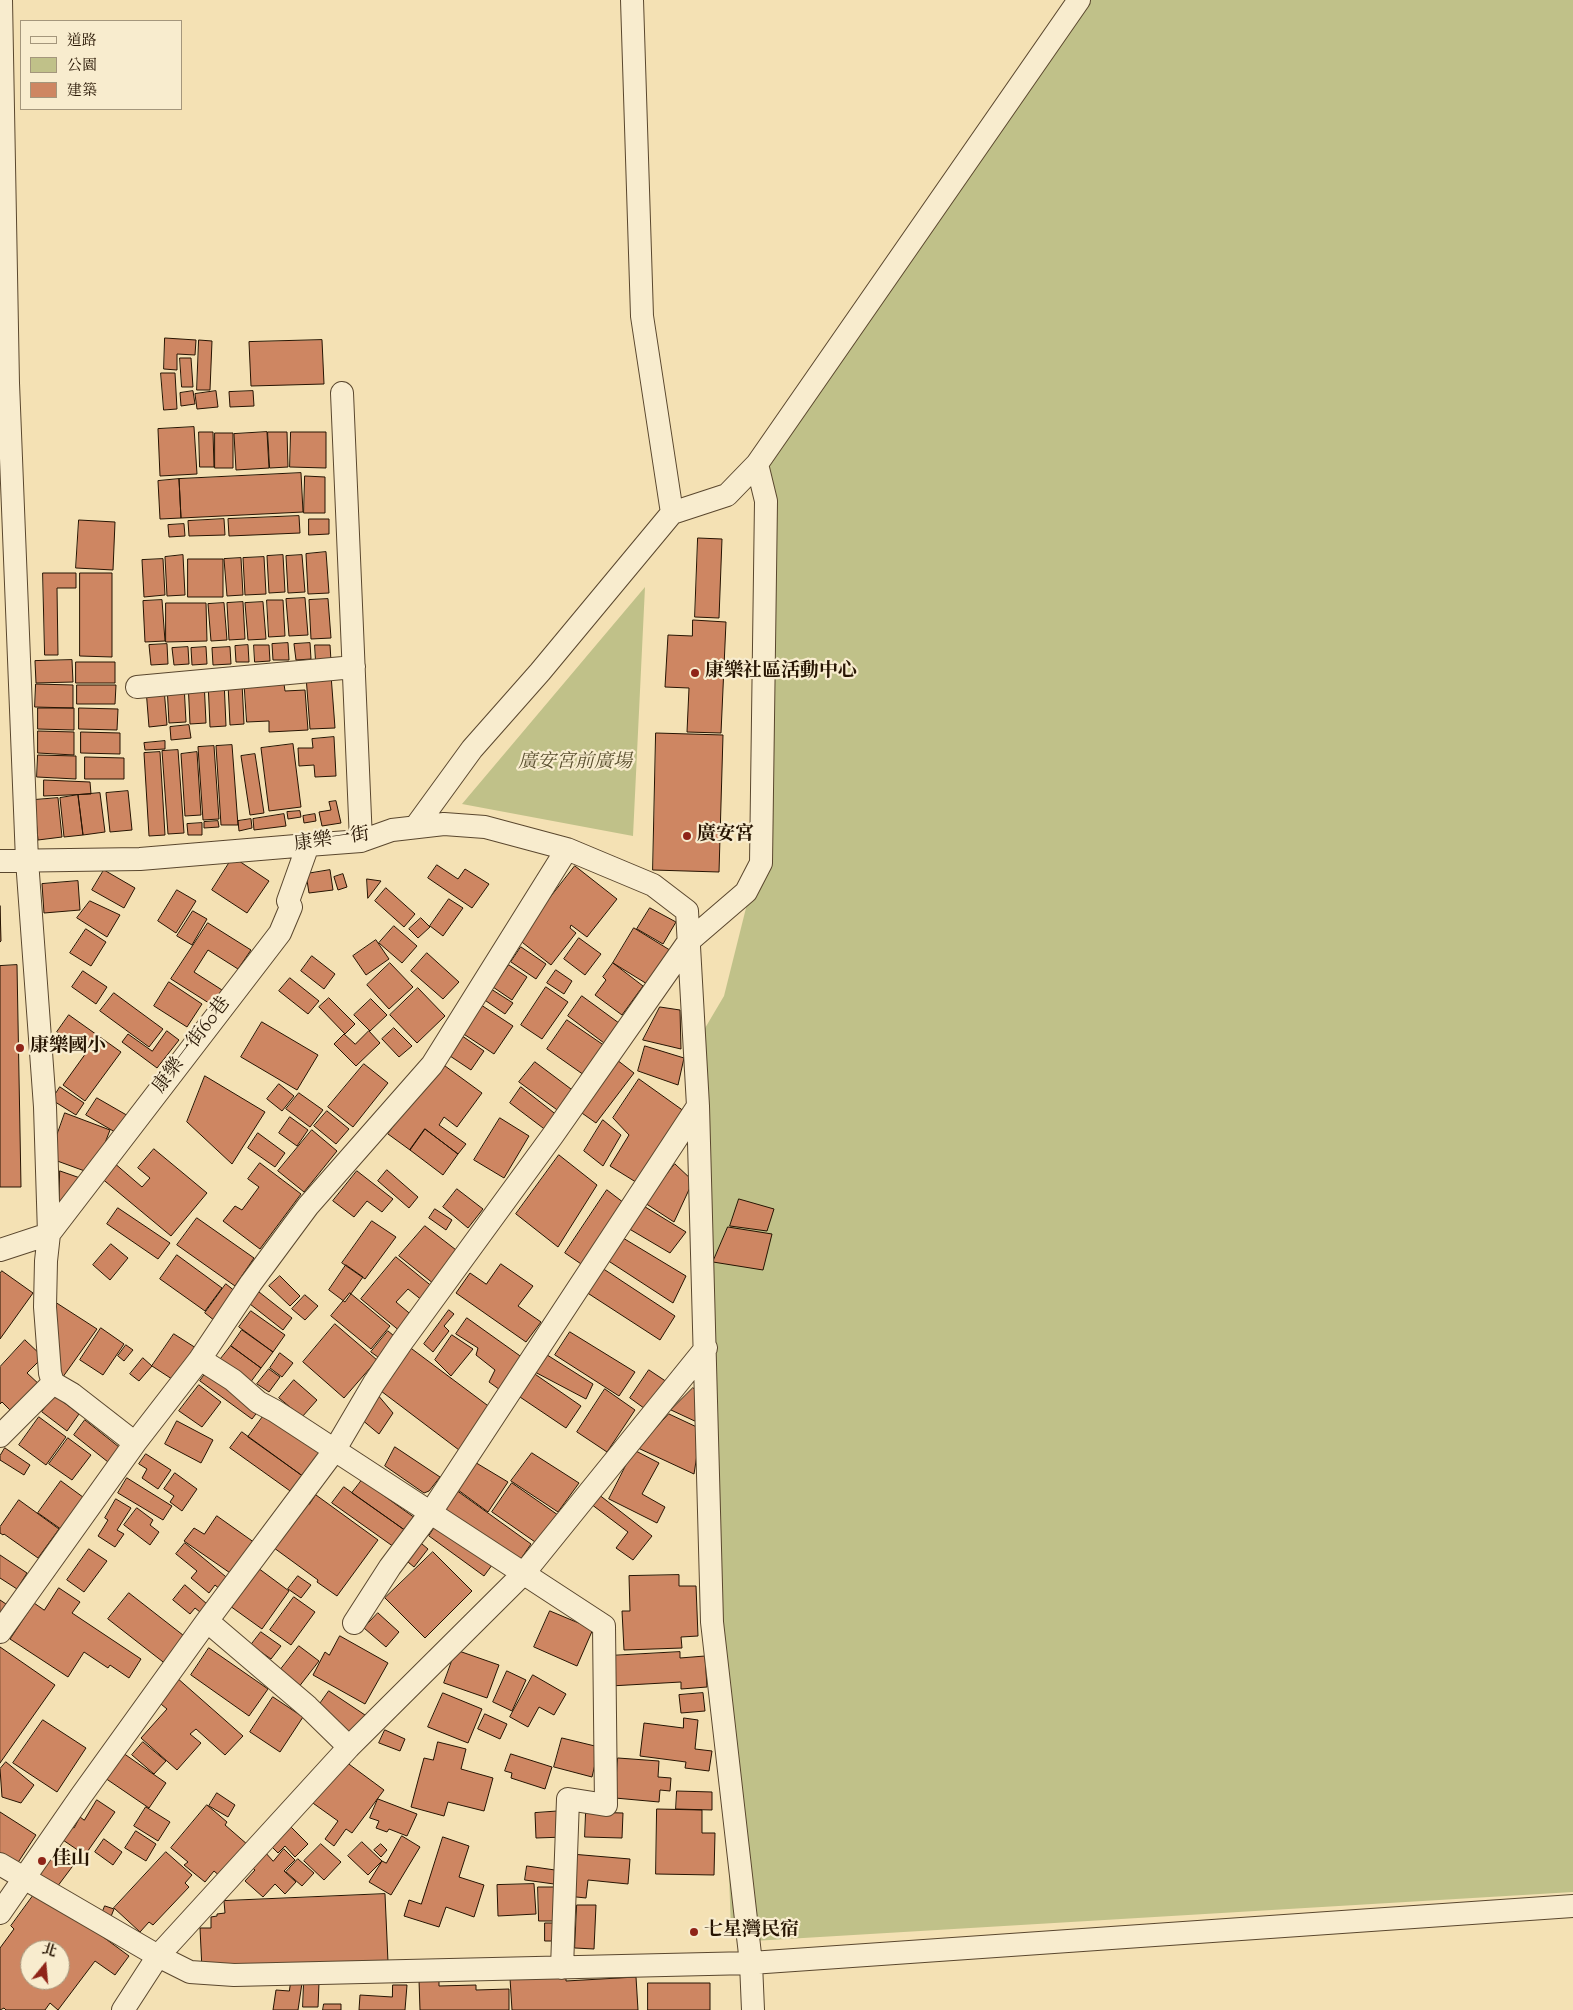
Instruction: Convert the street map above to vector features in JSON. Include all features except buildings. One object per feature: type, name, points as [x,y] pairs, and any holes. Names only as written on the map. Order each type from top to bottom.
[{"type":"street","points":[[632,0],[642,316],[672,514]]},
{"type":"street","points":[[416,826],[472,750],[547,664],[672,514],[727,495],[757,464],[1079,0]]},
{"type":"street","points":[[1,2],[3,234],[8,383],[27,860],[45,1107],[49,1234],[46,1261],[45,1307],[50,1373],[53,1383],[72,1394],[135,1443]]},
{"type":"street","points":[[342,393],[361,841]]},
{"type":"street","points":[[0,1913],[81,1796],[207,1621],[334,1451],[374,1383],[402,1342],[558,1127],[689,941],[746,892],[761,863],[766,501],[757,464]]},
{"type":"street","points":[[137,687],[354,667]]},
{"type":"street","name":"康樂一街","points":[[0,861],[140,859],[361,841],[392,830],[444,824],[484,827],[567,850],[653,885],[687,911],[698,1106],[712,1622],[751,1963],[753,2010]]},
{"type":"street","name":"康樂一街60巷","points":[[49,1234],[280,933],[291,907],[288,901],[308,845]]},
{"type":"street","points":[[0,1632],[135,1443],[200,1359],[251,1284],[308,1206],[432,1064],[567,850]]},
{"type":"street","points":[[354,1624],[390,1567],[431,1512],[698,1106]]},
{"type":"street","points":[[0,1250],[49,1234]]},
{"type":"street","points":[[122,2010],[158,1956],[349,1747],[524,1573],[706,1348]]},
{"type":"street","points":[[200,1359],[233,1380],[258,1402],[275,1410],[334,1451],[431,1512],[604,1626],[606,1805],[568,1799],[562,1968]]},
{"type":"street","points":[[0,1436],[53,1383]]},
{"type":"street","points":[[207,1621],[308,1707],[349,1747]]},
{"type":"street","points":[[0,1864],[158,1956],[190,1972],[234,1975],[751,1963],[1573,1906]]},
{"type":"green space","points":[[1070,0],[1573,0],[1573,1892],[753,1941],[731,1929],[698,1040],[724,996],[756,868],[756,471]]},
{"type":"green space","name":"廣安宮前廣場","points":[[645,587],[633,836],[462,804]]},
{"type":"place","name":"康樂社區活動中心","points":[[695,673]]},
{"type":"place","name":"廣安宮","points":[[687,836]]},
{"type":"place","name":"康樂國小","points":[[20,1048]]},
{"type":"place","name":"佳山","points":[[42,1861]]},
{"type":"place","name":"七星灣民宿","points":[[694,1932]]}]
